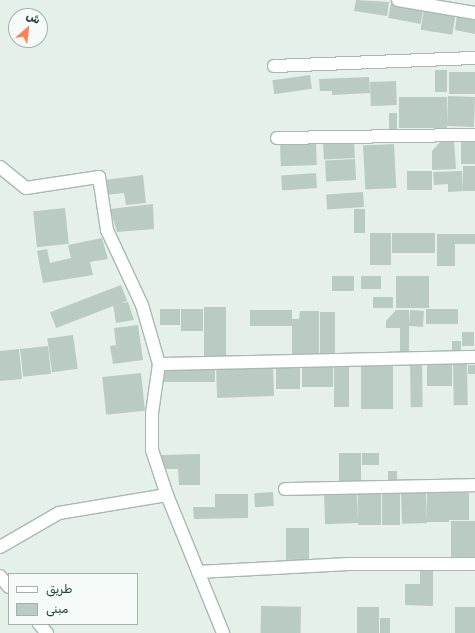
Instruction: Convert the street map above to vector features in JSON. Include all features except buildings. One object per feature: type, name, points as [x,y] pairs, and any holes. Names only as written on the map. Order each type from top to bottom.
[{"type":"street","points":[[398,0],[475,12]]},
{"type":"street","points":[[274,66],[475,58]]},
{"type":"street","points":[[277,138],[475,135]]},
{"type":"street","points":[[0,167],[26,188],[99,177],[107,230],[142,305],[159,364],[152,413],[152,450],[167,495],[223,633]]},
{"type":"street","points":[[159,364],[475,357]]},
{"type":"street","points":[[286,489],[475,485]]},
{"type":"street","points":[[0,547],[60,513],[167,495]]},
{"type":"street","points":[[198,572],[348,564],[475,564]]},
{"type":"street","points":[[0,576],[8,586]]},
{"type":"street","points":[[40,625],[47,633]]}]
